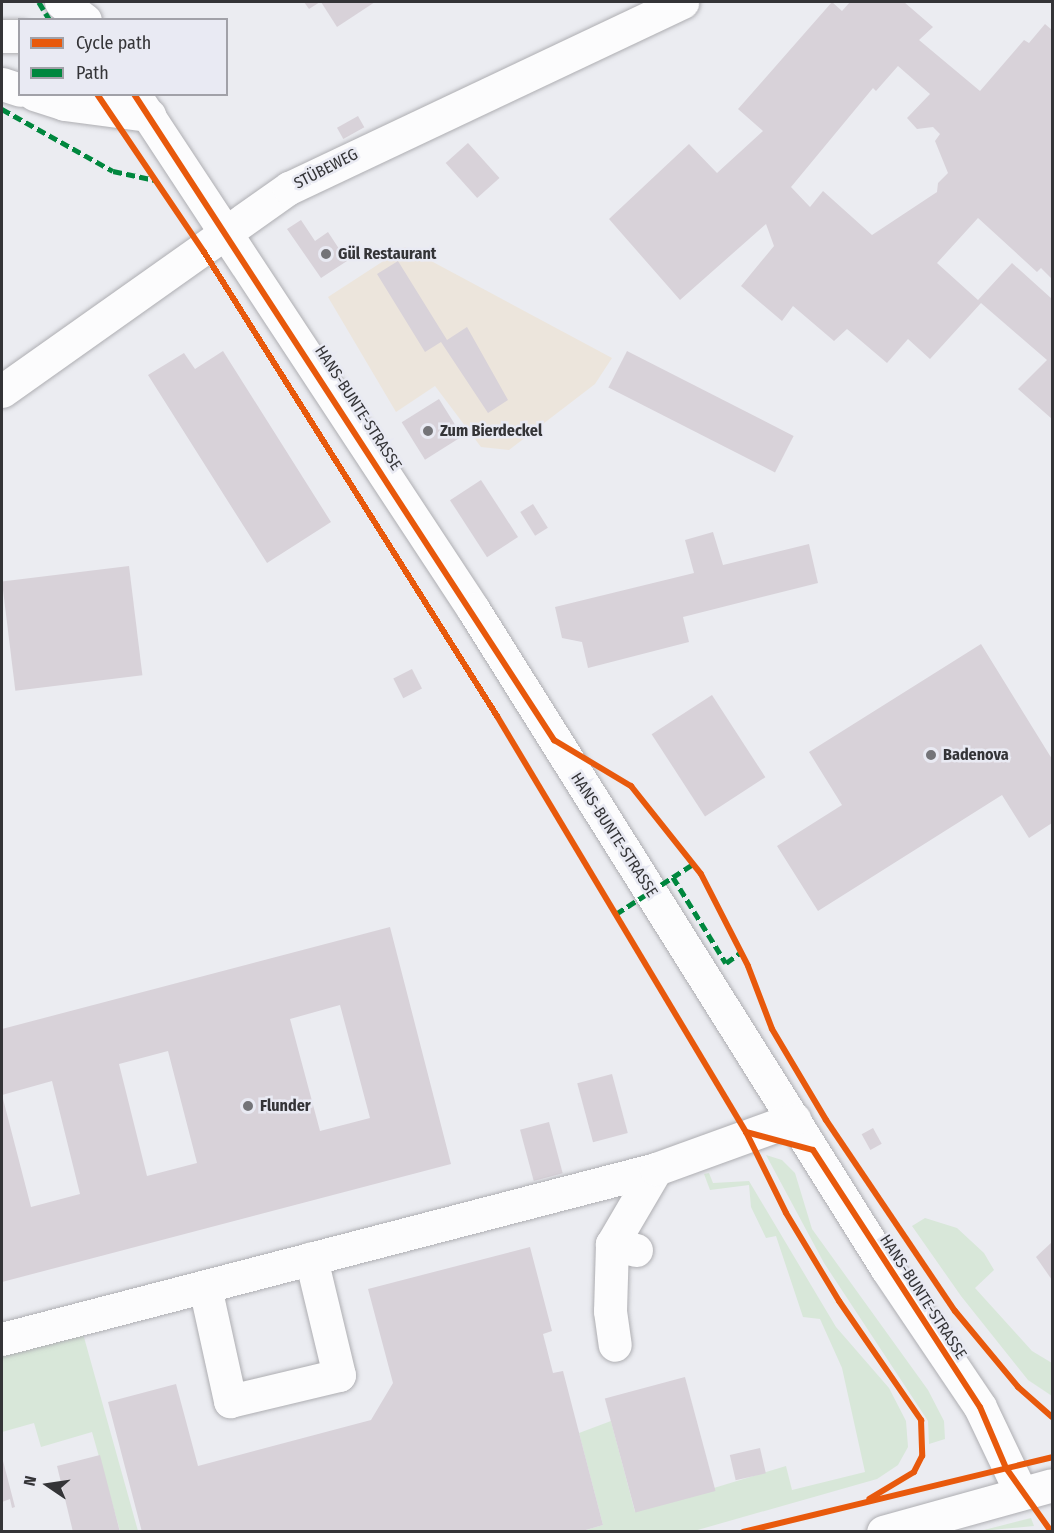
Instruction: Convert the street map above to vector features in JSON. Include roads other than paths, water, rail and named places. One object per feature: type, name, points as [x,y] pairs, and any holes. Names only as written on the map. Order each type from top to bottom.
[{"type":"street","points":[[61,2],[83,18]]},
{"type":"street","points":[[80,2],[85,18]]},
{"type":"street","name":"STÜBEWEG","points":[[2,391],[228,233],[331,166],[682,2]]},
{"type":"street","points":[[2,36],[18,36]]},
{"type":"street","points":[[40,96],[64,104],[142,105]]},
{"type":"street","name":"HANS-BUNTE-STRASSE","points":[[142,105],[228,233],[980,1407],[1021,1493]]},
{"type":"street","points":[[2,1340],[656,1169],[794,1119]]},
{"type":"street","points":[[615,1345],[610,1311],[624,1247],[656,1169]]},
{"type":"street","points":[[205,1287],[230,1401],[339,1375],[311,1258]]},
{"type":"street","points":[[883,1532],[1053,1485]]},
{"type":"place","name":"Gül Restaurant","points":[[326,254]]},
{"type":"place","name":"Zum Bierdeckel","points":[[428,431]]},
{"type":"place","name":"Badenova","points":[[931,755]]},
{"type":"place","name":"Flunder","points":[[248,1106]]}]
